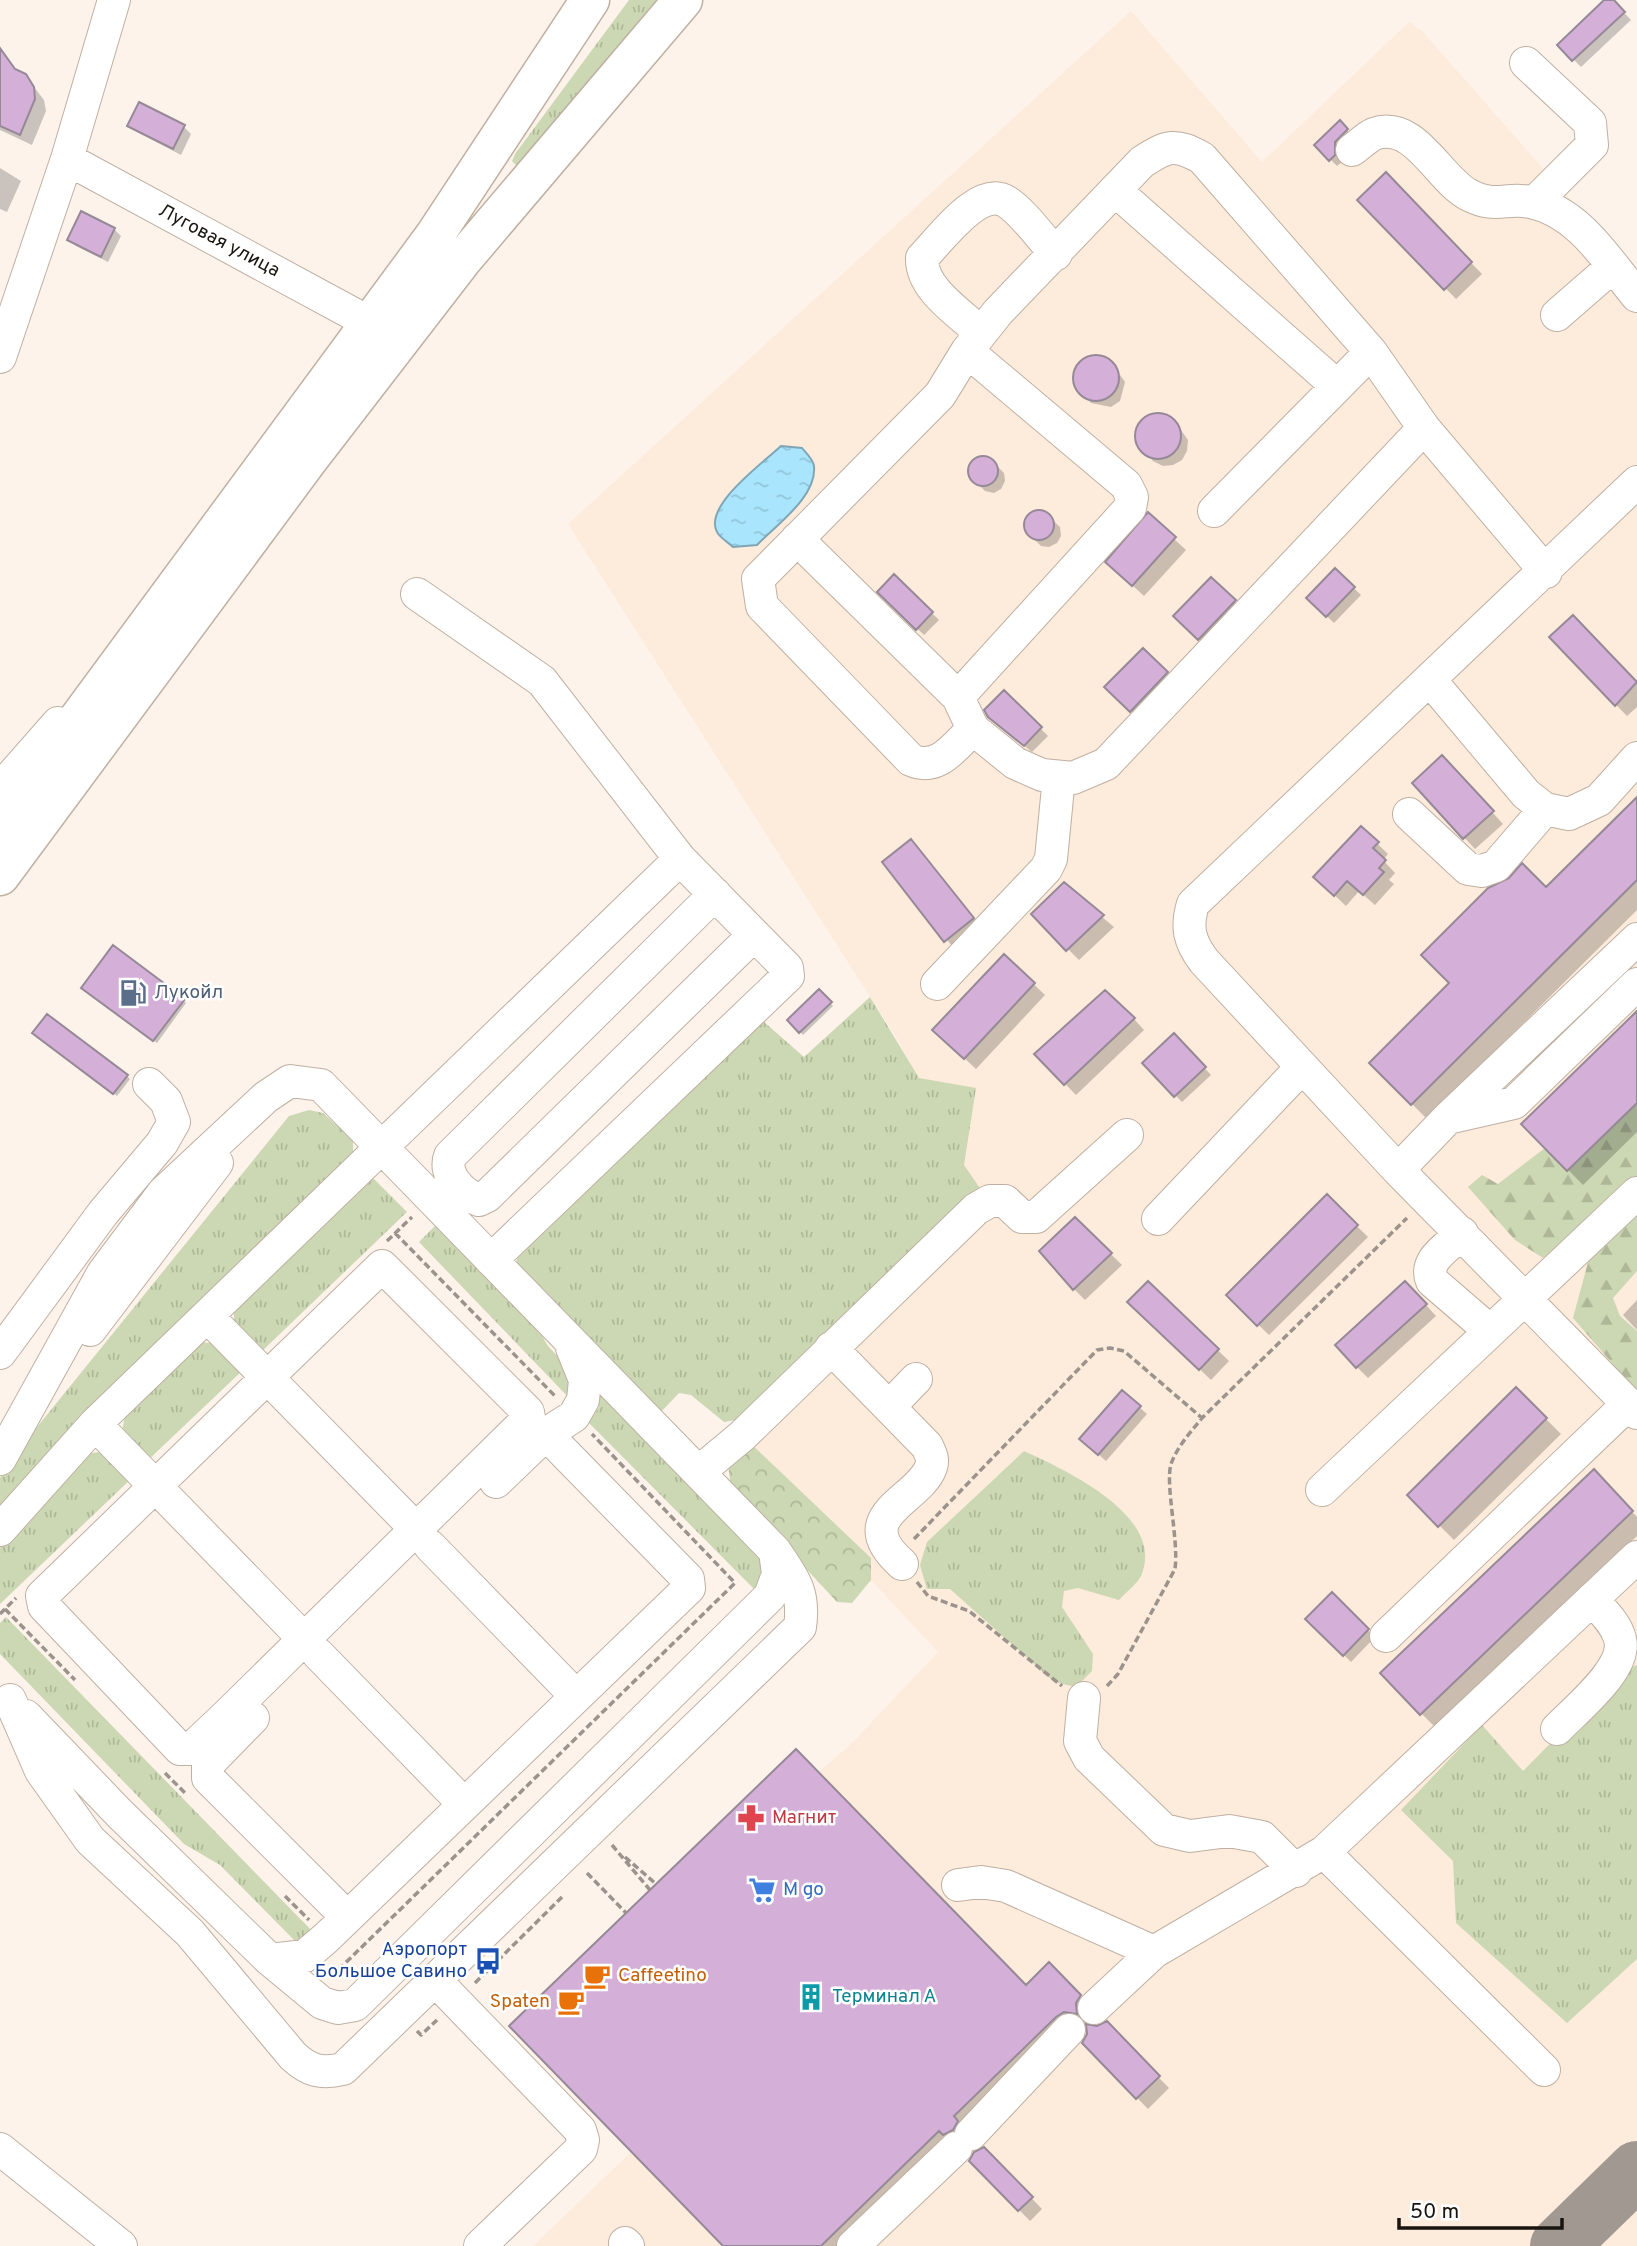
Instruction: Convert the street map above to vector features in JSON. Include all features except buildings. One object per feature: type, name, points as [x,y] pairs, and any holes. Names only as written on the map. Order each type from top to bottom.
[{"type":"main road","points":[[0,825],[435,235],[590,0]]},
{"type":"main road","points":[[0,877],[308,460],[463,259],[682,0]]},
{"type":"street","points":[[0,357],[67,159],[114,0]]},
{"type":"street","points":[[1526,63],[1590,123],[1592,133],[1592,145],[1534,203]]},
{"type":"street","points":[[1352,150],[1374,134],[1391,132],[1412,141],[1465,194],[1487,204],[1523,201],[1551,207],[1577,225],[1637,296]]},
{"type":"street","points":[[973,729],[937,763],[922,765],[911,760],[762,606],[758,579],[940,395],[974,342],[1142,162],[1161,150],[1181,146],[1202,158],[1371,352],[1424,428],[1546,572]]},
{"type":"street","name":"Луговая улица","points":[[67,159],[370,323]]},
{"type":"street","points":[[1116,191],[1337,386]]},
{"type":"street","points":[[958,696],[1130,508],[1132,496],[1126,485],[974,342],[926,281],[922,258],[975,202],[991,198],[1006,201],[1056,254]]},
{"type":"street","points":[[1557,315],[1612,267]]},
{"type":"street","points":[[1214,511],[1371,352]]},
{"type":"street","points":[[797,539],[958,696],[973,729],[1015,762],[1042,775],[1073,778],[1106,764],[1424,428]]},
{"type":"street","points":[[1386,1636],[1633,1408],[1398,1170],[1302,1067],[1193,946],[1187,924],[1193,904],[1546,572],[1637,482]]},
{"type":"street","points":[[417,594],[542,681],[680,859],[787,968],[794,984],[491,1260]]},
{"type":"street","points":[[0,789],[20,763],[136,642]]},
{"type":"street","points":[[1430,680],[1525,794],[1545,809],[1569,814],[1599,800],[1637,758]]},
{"type":"street","points":[[937,984],[1046,869],[1051,859],[1059,777]]},
{"type":"street","points":[[1409,814],[1468,869],[1482,871],[1496,866],[1545,809]]},
{"type":"street","points":[[0,1530],[95,1424],[680,859]]},
{"type":"street","points":[[715,894],[450,1156],[446,1166],[449,1174],[471,1197],[479,1200],[487,1196],[754,935]]},
{"type":"street","points":[[1398,1170],[1448,1118],[1637,939]]},
{"type":"street","points":[[1448,1118],[1514,1103],[1637,984]]},
{"type":"street","points":[[1158,1219],[1302,1067]]},
{"type":"street","points":[[0,1459],[27,1412],[266,1097],[290,1081],[321,1085],[570,1342],[700,1471],[775,1551],[794,1579],[803,1603],[800,1627],[343,2069],[325,2073],[306,2068],[190,1933],[90,1840],[41,1771],[5,1695]]},
{"type":"street","points":[[0,1353],[103,1213],[162,1143],[174,1122],[166,1101],[149,1084]]},
{"type":"street","points":[[700,1471],[742,1436],[976,1209],[990,1201],[1005,1201],[1022,1217],[1036,1217],[1127,1135]]},
{"type":"street","points":[[1322,1490],[1637,1194]]},
{"type":"street","points":[[1462,1233],[1430,1264],[1429,1272],[1432,1281],[1490,1331]]},
{"type":"street","points":[[423,1538],[529,1415],[387,1268],[379,1268],[42,1596],[41,1601],[180,1749],[191,1749],[311,1647],[423,1538],[546,1434],[574,1416],[583,1400],[585,1380],[570,1342]]},
{"type":"street","points":[[207,1315],[576,1696]]},
{"type":"street","points":[[831,1348],[926,1446],[932,1457],[931,1468],[892,1508],[884,1522],[882,1536],[888,1552],[902,1564]]},
{"type":"street","points":[[888,1407],[916,1379]]},
{"type":"street","points":[[95,1424],[464,1804]]},
{"type":"street","points":[[270,1960],[305,1956],[688,1588],[690,1583],[546,1434]]},
{"type":"street","points":[[5,1695],[119,1813],[270,1960],[322,2003],[338,2008],[355,2005],[770,1596],[778,1574],[775,1551]]},
{"type":"street","points":[[1094,2008],[1154,1952],[1296,1871],[1324,1852],[1637,1556]]},
{"type":"street","points":[[1557,1729],[1619,1664],[1620,1639],[1613,1623],[1592,1599]]},
{"type":"street","points":[[311,1647],[208,1764],[207,1771],[208,1778],[347,1917]]},
{"type":"street","points":[[1084,1698],[1080,1741],[1088,1758],[1164,1830],[1190,1836],[1229,1830],[1262,1838],[1296,1871]]},
{"type":"street","points":[[1324,1852],[1544,2070]]},
{"type":"street","points":[[958,1885],[981,1882],[1006,1886],[1154,1952]]},
{"type":"street","points":[[435,1980],[580,2130],[583,2140],[580,2149],[480,2246]]},
{"type":"street","points":[[853,2246],[964,2141],[1069,2030]]},
{"type":"street","points":[[0,2149],[121,2246]]},
{"type":"path","points":[[1202,1419],[1124,1352],[1110,1348],[1097,1350],[902,1552],[902,1564],[928,1596],[969,1611],[1077,1699],[1099,1695],[1118,1674],[1175,1569],[1177,1554],[1170,1468],[1178,1448],[1202,1419],[1427,1198]]},
{"type":"path","points":[[331,1977],[735,1583],[395,1233]]},
{"type":"path","points":[[650,1890],[613,1847],[656,1884]]},
{"type":"path","points":[[587,1873],[626,1913]]},
{"type":"shaded area","points":[[1131,11],[1262,162],[1409,22],[1422,31],[1637,275],[1637,2246],[533,2246],[631,2152],[509,2026],[796,1749],[819,1772],[853,1742],[938,1652],[871,1580],[871,1558],[742,1436],[735,1420],[984,1194],[964,1166],[897,1039],[568,524]]},
{"type":"green space","points":[[629,0],[659,0],[517,166],[512,161],[515,154]]},
{"type":"green space","points":[[870,997],[919,1078],[976,1088],[964,1165],[984,1194],[735,1420],[724,1422],[691,1395],[679,1393],[658,1415],[516,1264],[518,1255],[763,1021],[804,1057]]},
{"type":"green space","points":[[1637,1103],[1637,1177],[1543,1258],[1515,1240],[1468,1187],[1482,1175],[1498,1184],[1545,1148],[1567,1171]]},
{"type":"green space","points":[[309,1110],[323,1113],[353,1140],[353,1156],[47,1454],[0,1506],[0,1478],[16,1453],[289,1116]]},
{"type":"green space","points":[[372,1177],[407,1212],[259,1354],[234,1329],[234,1310]]},
{"type":"green space","points":[[1637,1205],[1637,1271],[1613,1298],[1620,1316],[1637,1331],[1637,1392],[1573,1318],[1593,1244]]},
{"type":"green space","points":[[441,1220],[525,1307],[548,1346],[573,1373],[572,1401],[419,1242]]},
{"type":"green space","points":[[200,1342],[218,1344],[243,1370],[146,1462],[121,1436],[125,1416]]},
{"type":"green space","points":[[599,1388],[771,1565],[759,1594],[589,1423],[599,1407]]},
{"type":"green space","points":[[747,1440],[871,1558],[871,1580],[852,1603],[837,1602],[731,1488],[728,1465]]},
{"type":"green space","points":[[107,1451],[133,1477],[0,1604],[0,1548],[85,1454]]},
{"type":"green space","points":[[1024,1451],[1063,1470],[1108,1498],[1126,1515],[1139,1534],[1145,1554],[1141,1576],[1119,1600],[1078,1588],[1064,1591],[1062,1607],[1093,1654],[1092,1671],[1076,1687],[1054,1682],[950,1589],[927,1589],[920,1565],[927,1542]]},
{"type":"green space","points":[[6,1617],[316,1935],[310,1941],[295,1941],[220,1865],[184,1844],[0,1654],[0,1623]]},
{"type":"green space","points":[[1637,1665],[1637,1959],[1567,2023],[1456,1923],[1453,1861],[1401,1810],[1482,1725],[1523,1771],[1624,1669]]},
{"type":"water","points":[[781,446],[802,448],[811,459],[814,466],[809,489],[794,510],[757,545],[733,547],[717,532],[715,522],[719,510],[737,486]]},
{"type":"taxiway","points":[[1559,2246],[1637,2170]]},
{"type":"place","name":"Лукойл","points":[[133,993]]},
{"type":"place","name":"Магнит","points":[[751,1818]]},
{"type":"place","name":"М go","points":[[762,1890]]},
{"type":"place","name":"Аэропорт Большое Савино","points":[[488,1961]]},
{"type":"place","name":"Caffeetino","points":[[597,1976]]},
{"type":"place","name":"Терминал А","points":[[811,1997]]},
{"type":"place","name":"Spaten","points":[[571,2002]]}]
